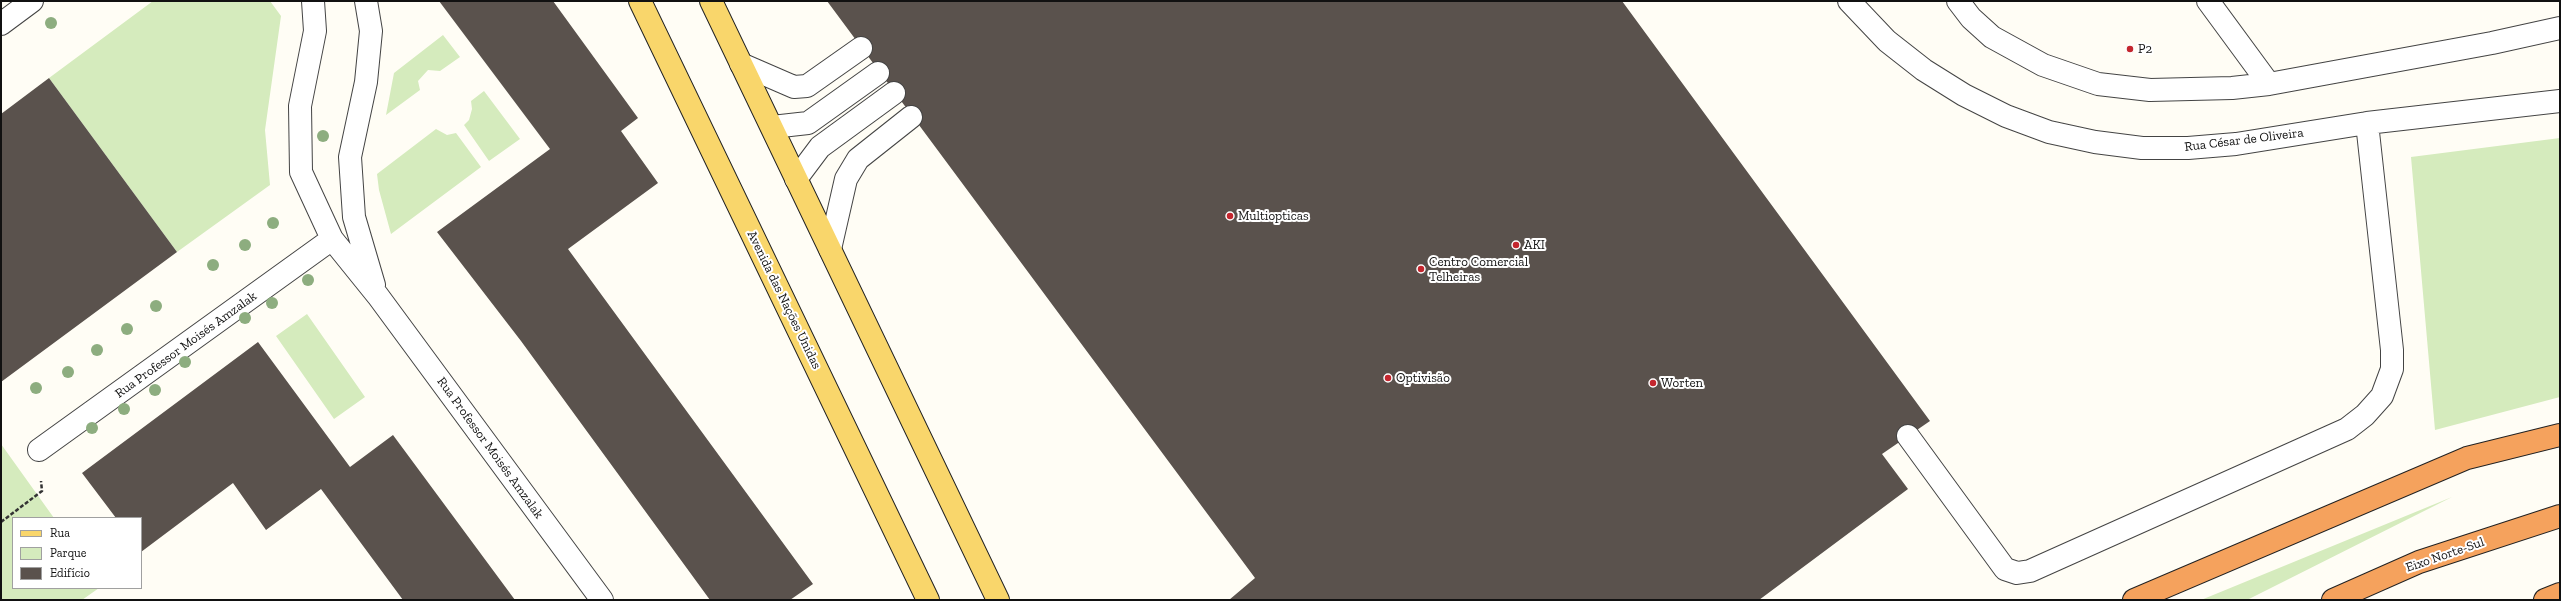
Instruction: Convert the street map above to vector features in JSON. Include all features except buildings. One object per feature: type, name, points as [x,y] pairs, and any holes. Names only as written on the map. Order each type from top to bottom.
[{"type":"highway","points":[[2134,600],[2467,458],[2560,435]]},
{"type":"highway","name":"Eixo Norte-Sul","points":[[2333,600],[2419,562],[2560,516]]},
{"type":"highway","points":[[2545,600],[2560,594]]},
{"type":"main road","name":"Avenida das Nações Unidas","points":[[640,1],[928,600]]},
{"type":"main road","points":[[711,1],[998,600]]},
{"type":"street","points":[[1,24],[32,1]]},
{"type":"street","name":"Rua Professor Moisés Amzalak","points":[[313,1],[315,31],[300,106],[301,172],[332,240],[378,296],[602,600]]},
{"type":"street","name":"Rua Professor Moisés Amzalak","points":[[366,1],[370,31],[366,82],[350,157],[354,217],[378,296]]},
{"type":"street","name":"Rua César de Oliveira","points":[[1849,1],[1888,41],[1930,75],[1964,95],[2006,116],[2057,133],[2095,142],[2142,148],[2188,148],[2236,144],[2367,123],[2560,101]]},
{"type":"street","points":[[1958,1],[1971,18],[1992,37],[2043,65],[2098,84],[2150,90],[2232,88],[2269,84],[2492,43],[2560,28]]},
{"type":"street","points":[[2208,1],[2269,84]]},
{"type":"street","points":[[741,64],[794,87],[807,86],[861,48]]},
{"type":"street","points":[[772,127],[808,123],[878,72]]},
{"type":"street","points":[[796,179],[820,147],[894,93]]},
{"type":"street","points":[[830,249],[846,178],[858,159],[911,117]]},
{"type":"street","points":[[1908,436],[2005,569],[2017,573],[2030,571],[2347,429],[2365,415],[2382,396],[2392,369],[2392,350],[2367,123]]},
{"type":"street","name":"Rua Professor Moisés Amzalak","points":[[39,450],[332,240]]},
{"type":"path","points":[[1,522],[42,491],[39,450]]},
{"type":"green space","points":[[153,1],[270,1],[281,16],[265,130],[270,185],[177,252],[49,78]]},
{"type":"green space","points":[[443,35],[460,57],[440,71],[428,70],[418,81],[420,90],[386,115],[394,73]]},
{"type":"green space","points":[[484,91],[520,139],[489,161],[464,125],[469,120],[472,109],[471,101]]},
{"type":"green space","points":[[436,129],[447,135],[456,133],[481,167],[391,234],[379,190],[377,174]]},
{"type":"green space","points":[[2560,138],[2560,397],[2435,430],[2411,157]]},
{"type":"green space","points":[[307,314],[365,397],[334,419],[276,336]]},
{"type":"green space","points":[[1,444],[53,517],[12,517],[12,589],[98,589],[82,600],[1,600]]},
{"type":"green space","points":[[2452,497],[2247,600],[2201,600]]},
{"type":"place","name":"P2","points":[[2130,49]]},
{"type":"place","name":"Multiopticas","points":[[1230,216]]},
{"type":"place","name":"AKI","points":[[1516,245]]},
{"type":"place","name":"Centro Comercial Telheiras","points":[[1421,269]]},
{"type":"place","name":"Optivisão","points":[[1388,378]]},
{"type":"place","name":"Worten","points":[[1653,383]]}]
